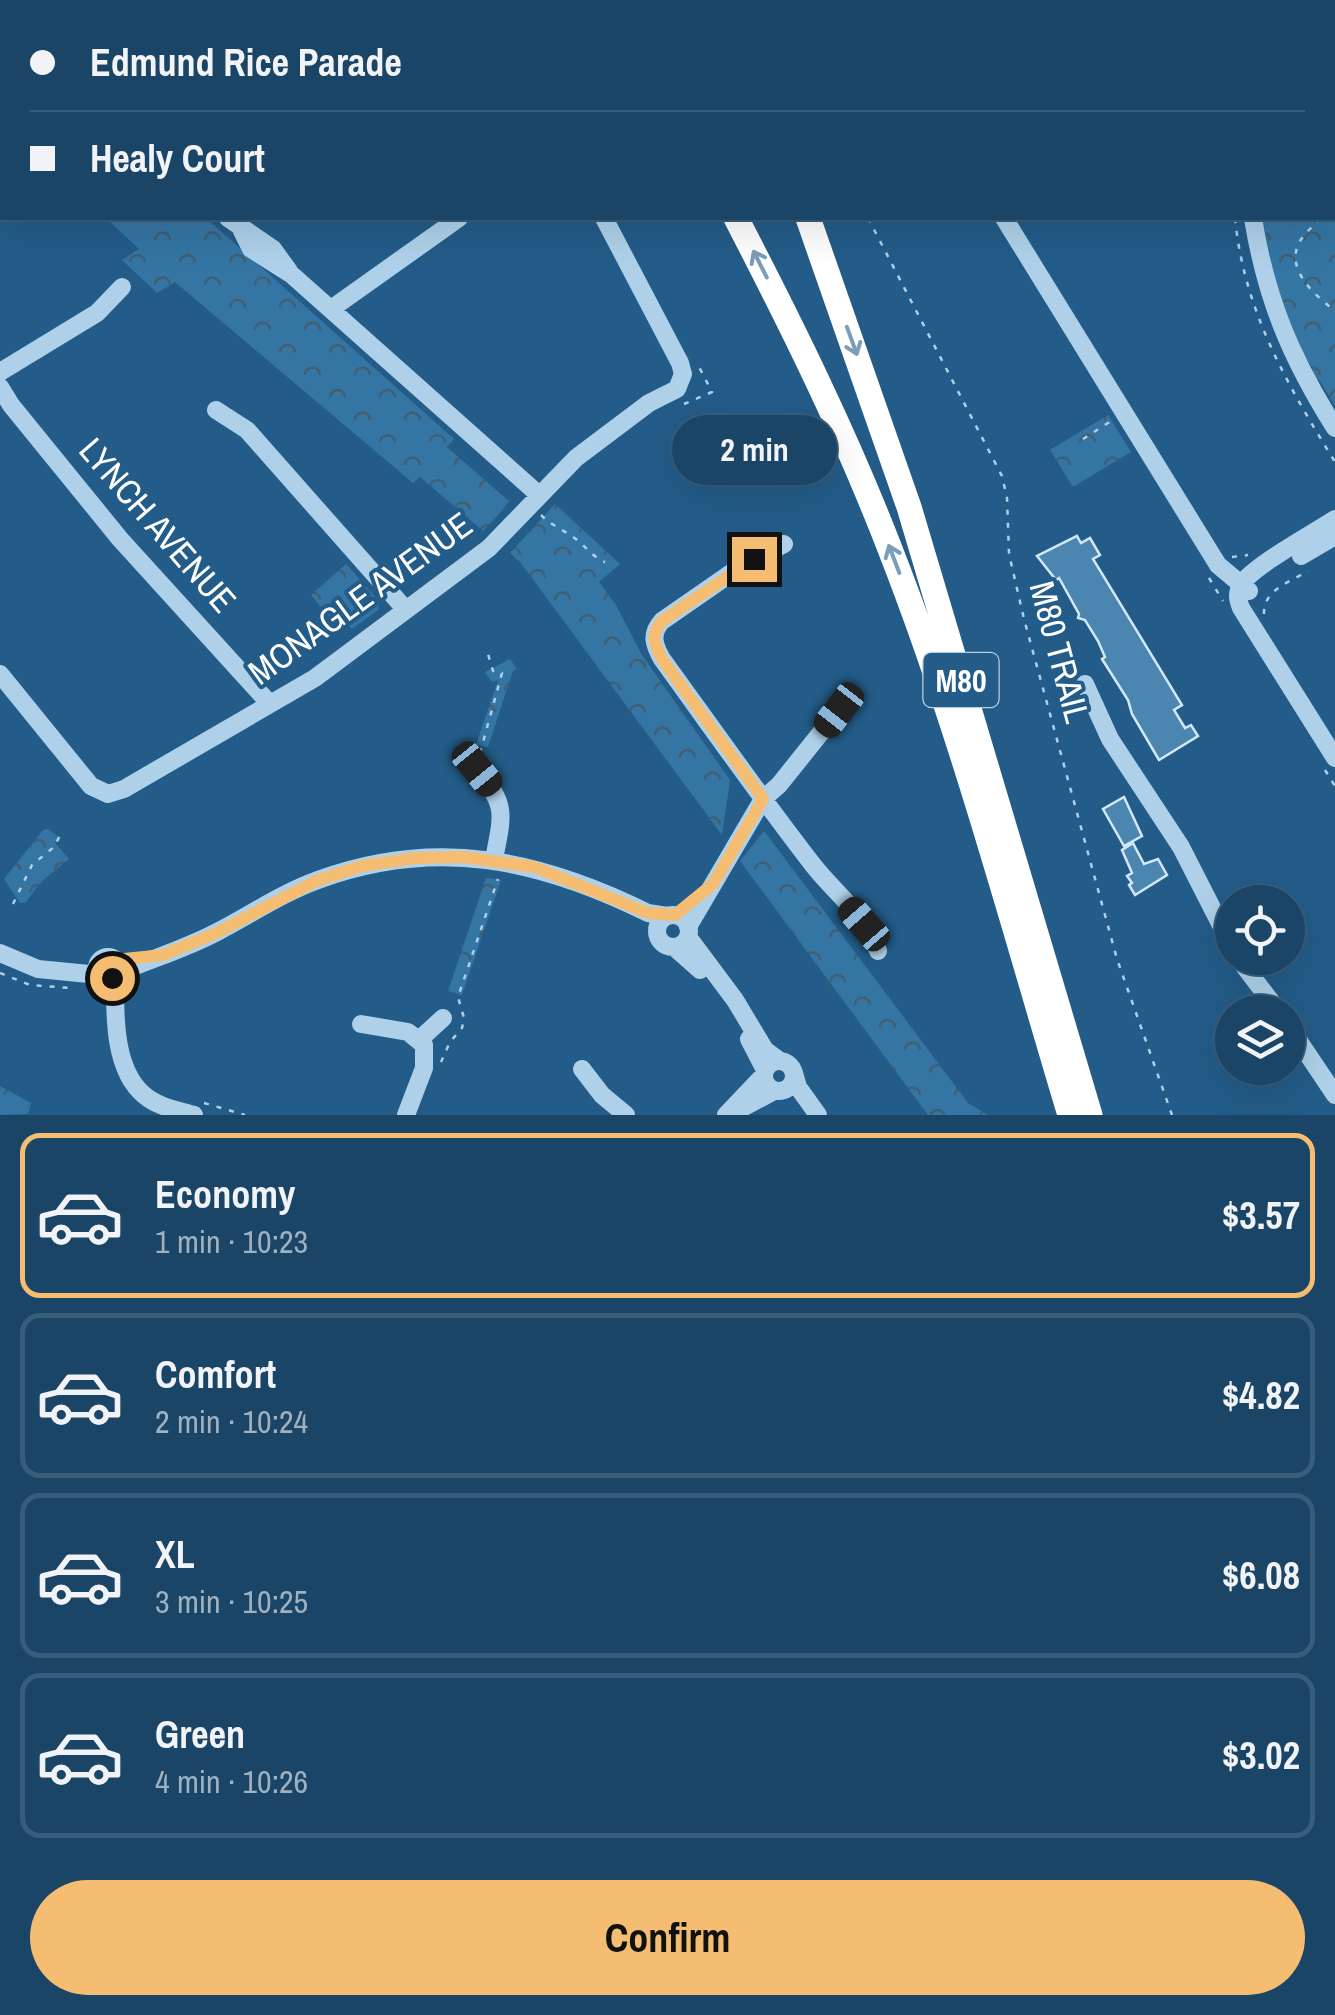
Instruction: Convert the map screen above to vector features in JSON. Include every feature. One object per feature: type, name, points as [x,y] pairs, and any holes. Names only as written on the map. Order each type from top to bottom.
[{"type":"highway","name":"M80","points":[[737,220],[828,402],[904,586],[964,762],[1070,1115]]},
{"type":"highway","name":"M80","points":[[809,220],[909,507],[1090,1115]]},
{"type":"street","points":[[331,310],[455,220]]},
{"type":"street","name":"MONAGLE AVENUE","points":[[0,674],[77,770],[101,792],[113,794],[333,666],[489,548],[570,464],[649,403],[674,392],[682,380],[680,363],[605,220]]},
{"type":"street","points":[[1008,220],[1218,565],[1245,588],[1335,758]]},
{"type":"street","points":[[1254,221],[1266,285],[1283,335],[1335,428]]},
{"type":"street","points":[[234,223],[273,249],[292,275],[538,494]]},
{"type":"street","points":[[0,372],[97,313],[122,288]]},
{"type":"street","name":"LYNCH AVENUE","points":[[0,386],[10,405],[120,539],[270,704]]},
{"type":"street","points":[[216,410],[247,430],[406,610]]},
{"type":"street","points":[[1245,588],[1254,572],[1335,520]]},
{"type":"street","points":[[1245,588],[1335,536]]},
{"type":"street","points":[[784,544],[737,568],[662,621],[654,642],[662,659],[768,806],[864,924],[878,951]]},
{"type":"street","points":[[1085,684],[1110,739],[1181,846],[1215,911]]},
{"type":"street","points":[[675,929],[713,884],[779,786],[839,710]]},
{"type":"street","points":[[477,769],[501,806],[497,869]]},
{"type":"street","points":[[0,953],[38,969],[109,971],[214,934],[297,889],[338,873],[416,858],[497,869],[534,867],[610,896],[675,929],[735,1000],[776,1077],[810,1115]]},
{"type":"street","points":[[109,971],[128,1075],[148,1108],[194,1115]]},
{"type":"street","points":[[1251,975],[1267,995]]},
{"type":"street","points":[[420,1038],[443,1018]]},
{"type":"street","points":[[362,1024],[402,1030],[420,1038]]},
{"type":"street","points":[[406,1115],[425,1063],[420,1038]]},
{"type":"street","points":[[1305,1050],[1335,1095]]},
{"type":"street","points":[[583,1069],[602,1095],[626,1115]]},
{"type":"street","points":[[728,1115],[776,1077]]},
{"type":"street","points":[[776,1077],[798,1087],[818,1115]]},
{"type":"path","name":"M80 TRAIL","points":[[869,220],[1002,476],[1007,498],[1009,554],[1029,638],[1116,959],[1172,1115]]},
{"type":"path","points":[[1318,220],[1296,248],[1296,266],[1308,286],[1335,311]]},
{"type":"path","points":[[676,407],[712,392],[694,358]]},
{"type":"path","points":[[1083,439],[1125,413]]},
{"type":"path","points":[[541,516],[605,562]]},
{"type":"path","points":[[1228,554],[1244,558],[1260,548]]},
{"type":"path","points":[[1257,616],[1268,595],[1308,570]]},
{"type":"path","points":[[477,769],[502,673],[493,671],[488,654]]},
{"type":"path","points":[[13,904],[32,864],[54,847],[62,830]]},
{"type":"path","points":[[438,1068],[450,1042],[462,1028],[464,1018],[458,997],[497,869]]},
{"type":"green space","points":[[108,220],[208,220],[454,439],[447,447],[510,502],[483,531],[420,477],[413,483],[175,282],[157,293],[122,260],[139,249]]},
{"type":"green space","points":[[1262,220],[1335,220],[1335,406],[1320,381],[1311,375],[1313,370],[1303,353],[1296,349],[1299,343],[1292,326],[1285,323],[1281,296],[1275,293],[1273,268],[1266,260],[1270,255]]},
{"type":"green space","points":[[1108,415],[1131,452],[1073,487],[1050,450]]},
{"type":"green space","points":[[555,504],[620,564],[599,582],[642,655],[730,780],[722,835],[510,553]]},
{"type":"green space","points":[[346,564],[379,601],[378,610],[352,629],[342,618],[334,623],[311,595]]},
{"type":"green space","points":[[510,659],[517,669],[513,671],[488,747],[476,745],[498,680],[492,682],[485,672]]},
{"type":"green space","points":[[43,830],[59,837],[55,843],[69,859],[42,881],[25,903],[20,903],[4,879]]},
{"type":"green space","points":[[764,831],[968,1103],[988,1115],[928,1115],[740,861]]},
{"type":"green space","points":[[486,878],[501,880],[462,995],[448,991]]},
{"type":"green space","points":[[0,1086],[31,1103],[28,1114],[0,1115]]},
{"type":"building","points":[[1077,536],[1081,543],[1090,538],[1100,555],[1093,559],[1182,705],[1174,710],[1185,728],[1191,725],[1198,736],[1159,760],[1102,659],[1105,657],[1098,641],[1085,620],[1078,618],[1059,578],[1056,580],[1037,556]]},
{"type":"building","points":[[1124,797],[1142,836],[1124,846],[1103,809]]},
{"type":"building","points":[[1133,843],[1144,864],[1158,859],[1167,875],[1135,895],[1127,876],[1132,873],[1122,850]]},
{"type":"route","points":[[112,978],[119,969],[115,960],[163,955],[214,934],[297,889],[382,862],[442,856],[498,860],[563,876],[656,916],[675,915],[684,910],[713,884],[763,799],[662,659],[654,642],[655,632],[662,621],[754,559]]}]
